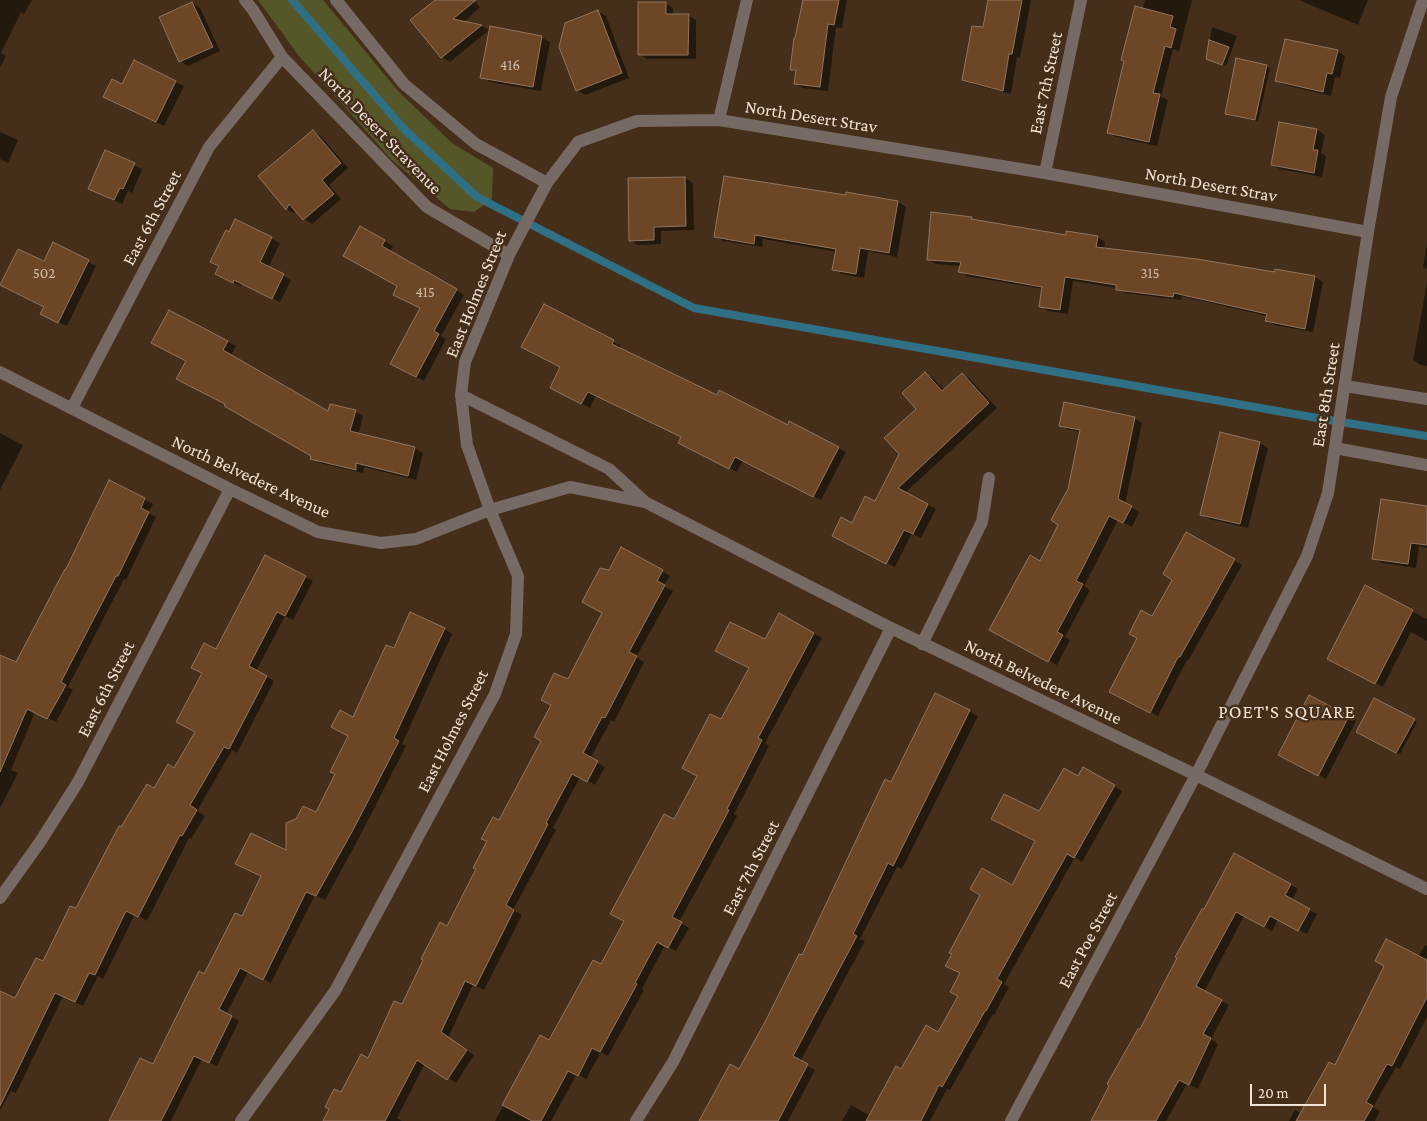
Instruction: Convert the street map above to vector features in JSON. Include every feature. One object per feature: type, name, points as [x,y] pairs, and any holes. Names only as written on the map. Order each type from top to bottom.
[{"type":"street","points":[[245,0],[282,57]]},
{"type":"street","points":[[336,0],[404,84],[476,144],[547,183]]},
{"type":"street","points":[[719,120],[747,0]]},
{"type":"street","name":"East 7th Street","points":[[1045,173],[1081,0]]},
{"type":"street","name":"East 8th Street","points":[[1196,775],[1307,556],[1328,493],[1391,96],[1423,0]]},
{"type":"street","name":"North Desert Stravenue","points":[[282,57],[427,207],[509,255]]},
{"type":"street","name":"East 6th Street","points":[[72,408],[209,147],[282,57]]},
{"type":"street","name":"North Desert Strav","points":[[547,183],[578,142],[637,121],[719,120],[1045,173],[1368,232]]},
{"type":"street","name":"East Holmes Street","points":[[241,1121],[335,990],[495,694],[516,634],[518,576],[490,510],[467,445],[461,395],[464,362],[509,255],[547,183]]},
{"type":"street","name":"North Belvedere Avenue","points":[[0,372],[318,532],[381,543],[416,539],[490,510],[570,488],[645,502]]},
{"type":"street","points":[[1345,386],[1427,399]]},
{"type":"street","name":"North Belvedere Avenue","points":[[461,395],[609,469],[645,502],[890,628],[1196,775],[1427,890]]},
{"type":"street","points":[[1335,448],[1427,465]]},
{"type":"street","points":[[922,644],[982,522],[989,478]]},
{"type":"street","name":"East 6th Street","points":[[0,898],[40,842],[78,782],[230,489]]},
{"type":"street","name":"East 7th Street","points":[[636,1121],[673,1062],[890,628]]},
{"type":"street","name":"East Poe Street","points":[[1011,1121],[1196,775]]},
{"type":"shaded area","points":[[258,0],[323,0],[398,91],[452,143],[493,168],[492,199],[474,212],[450,209],[392,160],[299,56]]},
{"type":"building","points":[[435,0],[476,0],[453,19],[482,25],[441,58],[410,20]]},
{"type":"building","points":[[803,0],[839,0],[834,25],[828,24],[820,87],[794,84],[796,70],[790,70],[794,38]]},
{"type":"building","points":[[988,0],[1022,0],[1012,54],[1009,54],[1003,91],[962,80],[972,26],[983,27]]},
{"type":"building","points":[[192,2],[213,47],[179,62],[159,17]]},
{"type":"building","points":[[638,2],[666,2],[666,14],[689,14],[688,55],[638,55]]},
{"type":"building","points":[[1135,6],[1173,16],[1170,27],[1176,29],[1171,48],[1165,46],[1153,93],[1160,94],[1149,142],[1107,133],[1124,61],[1121,60]]},
{"type":"building","points":[[598,10],[622,73],[576,91],[559,47],[565,23]]},
{"type":"building","points":[[490,26],[542,36],[533,87],[480,78]]},
{"type":"building","points":[[1285,39],[1338,50],[1332,74],[1327,73],[1323,92],[1275,81]]},
{"type":"building","points":[[1209,40],[1229,47],[1222,65],[1206,59]]},
{"type":"building","points":[[1236,58],[1267,65],[1255,120],[1225,114]]},
{"type":"building","points":[[134,60],[176,81],[156,122],[103,97],[112,79],[122,84]]},
{"type":"building","points":[[1279,122],[1317,129],[1313,150],[1318,150],[1314,173],[1271,165]]},
{"type":"building","points":[[313,130],[341,163],[322,180],[334,194],[303,220],[289,204],[286,210],[258,176]]},
{"type":"building","points":[[105,150],[135,163],[123,189],[120,188],[114,200],[88,189]]},
{"type":"building","points":[[724,176],[846,195],[846,192],[898,201],[889,253],[860,248],[856,274],[832,270],[836,249],[755,235],[754,244],[714,237]]},
{"type":"building","points":[[685,177],[686,226],[654,227],[654,240],[629,241],[628,178]]},
{"type":"building","points":[[931,212],[972,217],[971,219],[1066,235],[1066,231],[1098,236],[1096,247],[1197,259],[1274,272],[1275,269],[1315,276],[1305,329],[1265,321],[1267,314],[1174,293],[1173,297],[1116,290],[1116,285],[1065,277],[1060,310],[1039,307],[1042,287],[958,272],[961,262],[927,260]]},
{"type":"building","points":[[235,219],[272,237],[260,262],[284,274],[272,299],[234,280],[233,283],[215,274],[219,266],[210,262],[226,230],[229,232]]},
{"type":"building","points":[[360,226],[385,240],[382,246],[457,289],[434,331],[439,334],[416,377],[390,364],[420,308],[393,295],[397,286],[343,256]]},
{"type":"building","points":[[53,242],[89,260],[58,323],[40,314],[44,307],[0,285],[18,249],[44,261]]},
{"type":"building","points":[[544,304],[614,340],[612,344],[717,395],[719,390],[788,425],[789,421],[839,447],[813,497],[735,457],[729,469],[678,443],[681,437],[588,392],[581,404],[550,388],[560,367],[521,347]]},
{"type":"building","points":[[169,310],[228,341],[223,350],[328,411],[330,404],[356,410],[350,431],[415,447],[408,476],[356,463],[356,470],[310,459],[311,456],[224,406],[225,404],[176,379],[186,361],[151,343]]},
{"type":"building","points":[[925,372],[942,391],[962,373],[989,403],[898,488],[928,504],[913,534],[904,530],[886,564],[832,536],[841,517],[852,523],[865,496],[875,501],[899,454],[884,438],[916,409],[902,393]]},
{"type":"building","points":[[1064,402],[1135,417],[1118,499],[1132,506],[1123,523],[1109,516],[1076,581],[1083,584],[1057,632],[1063,635],[1048,662],[989,630],[1030,555],[1040,561],[1058,525],[1051,520],[1068,489],[1080,430],[1059,426]]},
{"type":"building","points":[[1220,432],[1260,442],[1240,524],[1200,515]]},
{"type":"building","points":[[109,480],[145,498],[141,508],[149,512],[118,576],[116,576],[61,682],[66,685],[47,719],[27,709],[0,772],[0,655],[16,662],[66,569]]},
{"type":"building","points":[[1381,499],[1427,506],[1427,545],[1411,543],[1408,564],[1372,559]]},
{"type":"building","points":[[1186,532],[1235,559],[1180,657],[1178,657],[1150,713],[1109,692],[1137,638],[1129,634],[1141,610],[1152,616],[1172,580],[1163,574]]},
{"type":"building","points":[[621,547],[663,570],[657,581],[665,585],[629,652],[637,656],[605,718],[602,717],[583,753],[598,761],[587,782],[572,774],[506,905],[514,910],[476,986],[465,981],[441,1032],[467,1050],[447,1080],[417,1060],[385,1121],[323,1121],[329,1109],[325,1107],[334,1089],[341,1092],[361,1054],[368,1058],[394,1001],[402,1004],[423,960],[421,959],[440,922],[447,926],[476,869],[473,868],[487,841],[481,839],[493,817],[499,820],[541,741],[534,737],[551,705],[541,700],[554,673],[568,679],[602,613],[582,602],[600,568],[609,570]]},
{"type":"building","points":[[265,555],[306,576],[285,616],[277,612],[249,666],[267,676],[229,749],[224,747],[190,805],[197,810],[182,836],[180,835],[138,917],[126,911],[95,975],[89,973],[75,1002],[55,993],[0,1106],[0,991],[15,998],[36,958],[43,961],[70,906],[76,908],[119,826],[121,827],[147,784],[154,788],[168,764],[174,768],[195,732],[176,722],[202,673],[191,668],[204,643],[216,649]]},
{"type":"building","points":[[1365,585],[1413,610],[1375,684],[1327,659]]},
{"type":"building","points":[[410,612],[445,628],[394,738],[399,741],[316,896],[306,892],[263,980],[240,968],[219,1009],[232,1016],[209,1063],[194,1056],[161,1121],[109,1121],[140,1058],[153,1064],[199,971],[204,974],[235,913],[242,916],[261,876],[235,864],[251,833],[286,850],[286,823],[296,819],[303,806],[316,812],[335,774],[330,772],[348,736],[331,727],[340,710],[353,717],[386,645],[394,648]]},
{"type":"building","points":[[779,613],[814,633],[758,738],[762,740],[727,809],[729,810],[672,917],[682,922],[668,948],[657,942],[635,983],[637,984],[600,1052],[592,1048],[578,1076],[568,1071],[541,1121],[532,1121],[502,1105],[540,1035],[549,1040],[593,960],[601,964],[624,921],[610,914],[664,814],[674,819],[697,776],[682,768],[710,714],[721,719],[749,668],[715,651],[730,622],[765,639]]},
{"type":"building","points":[[935,693],[970,710],[893,866],[888,863],[853,934],[857,936],[793,1056],[808,1064],[778,1121],[699,1121],[730,1064],[739,1069],[799,954],[802,955],[885,779],[891,782]]},
{"type":"building","points":[[1309,695],[1349,716],[1318,776],[1278,755]]},
{"type":"building","points":[[1374,698],[1415,719],[1396,753],[1356,732]]},
{"type":"building","points":[[1083,767],[1115,785],[1074,858],[1067,854],[997,979],[1002,982],[942,1087],[939,1085],[921,1121],[866,1121],[896,1066],[901,1069],[926,1025],[938,1032],[958,996],[950,992],[960,973],[945,966],[952,954],[949,953],[980,895],[970,889],[982,868],[1012,885],[1035,841],[991,819],[1004,794],[1039,811],[1064,768],[1078,776]]},
{"type":"building","points":[[1234,853],[1291,884],[1285,895],[1310,909],[1298,931],[1270,916],[1264,927],[1236,912],[1196,986],[1222,1000],[1203,1034],[1211,1038],[1189,1085],[1179,1080],[1156,1121],[1091,1121],[1109,1086],[1107,1084],[1138,1029],[1140,1029],[1177,958],[1175,957],[1202,909],[1204,909]]},
{"type":"building","points":[[1386,939],[1427,960],[1427,997],[1392,1066],[1387,1064],[1366,1102],[1373,1106],[1364,1121],[1296,1121],[1329,1062],[1335,1065],[1384,966],[1375,961]]},
{"type":"waterway","points":[[292,0],[404,129],[477,197],[694,308],[1427,436]]},
{"type":"district","name":"POET'S SQUARE","points":[[1287,712]]}]
